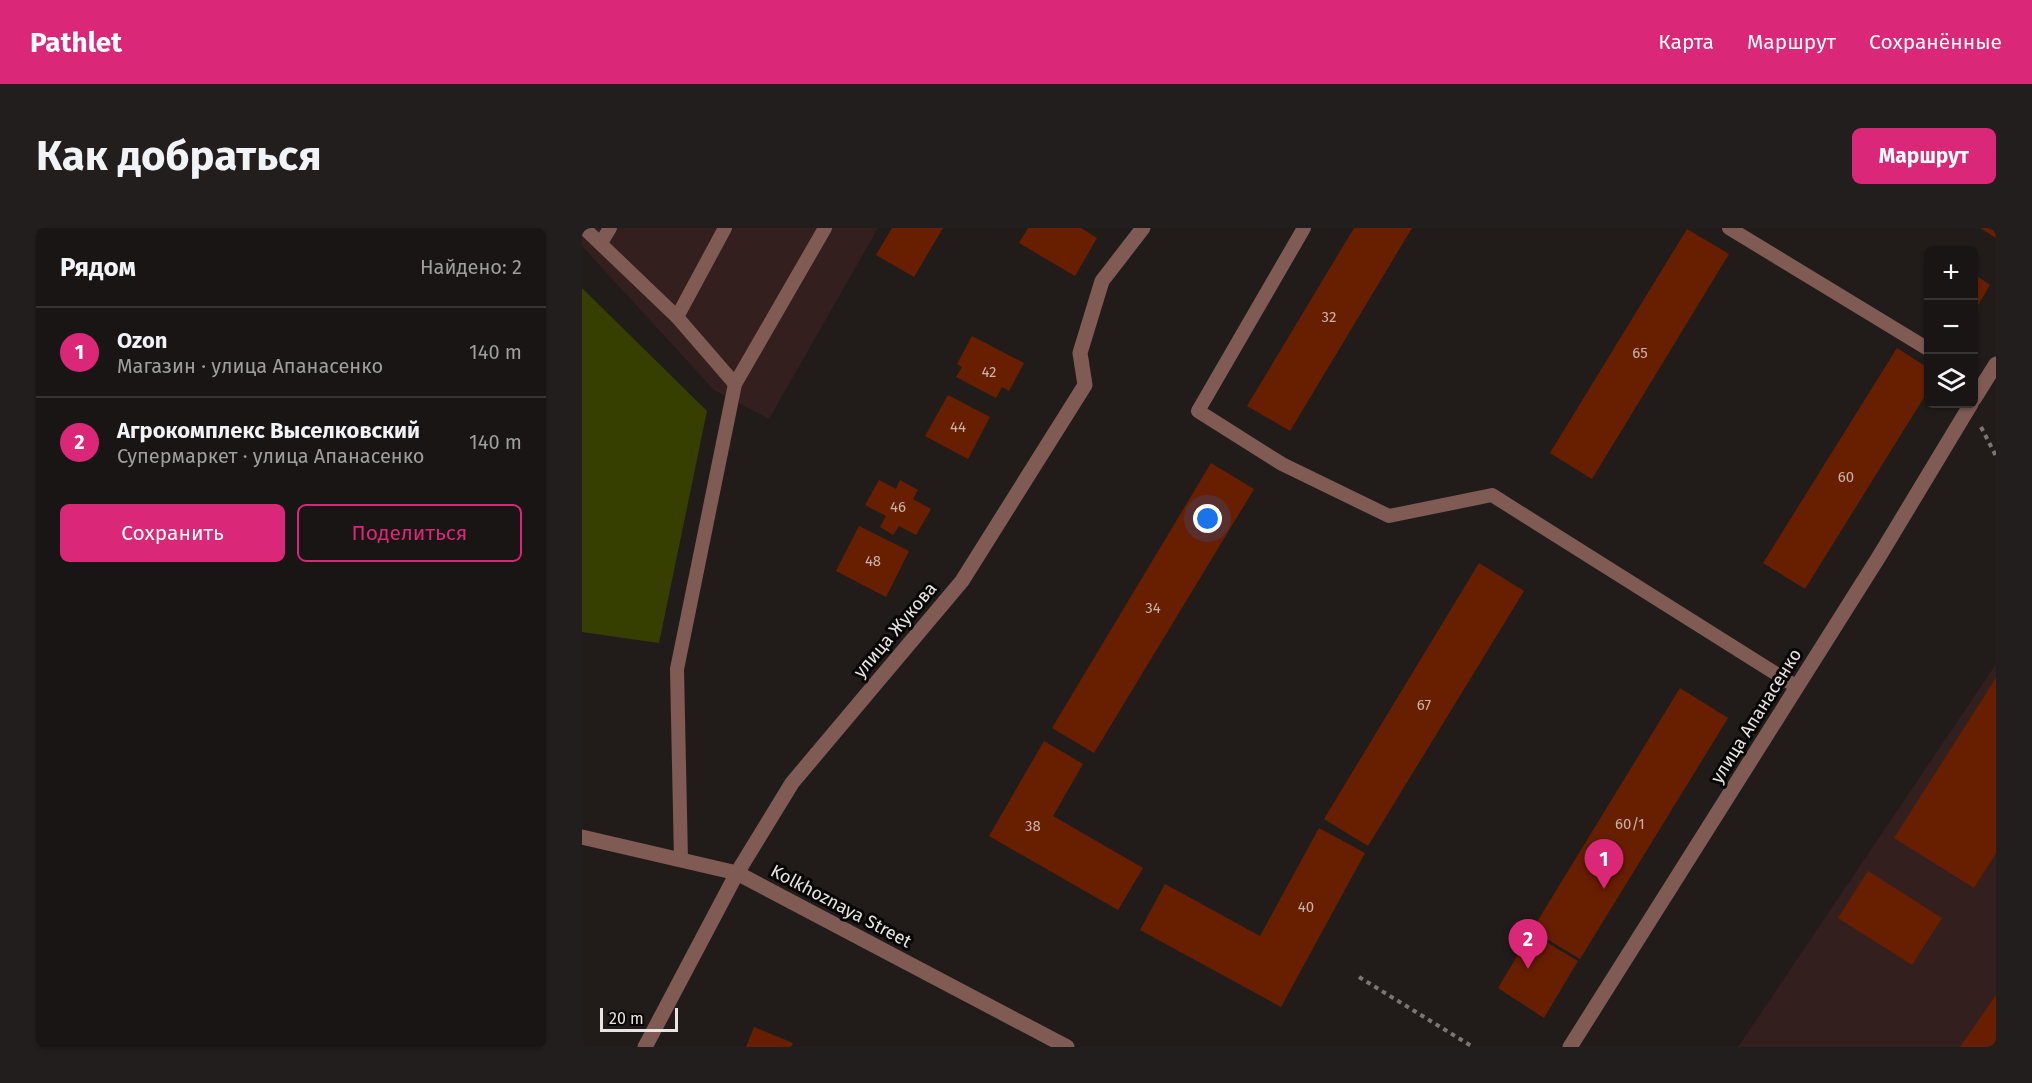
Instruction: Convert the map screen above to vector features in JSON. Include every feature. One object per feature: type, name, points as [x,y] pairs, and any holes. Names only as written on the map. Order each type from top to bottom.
[{"type":"street","name":"улица Жукова","points":[[645,1047],[737,873],[792,783],[968,571],[1085,385],[1080,353],[1102,281],[1143,228]]},
{"type":"street","name":"улица Апанасенко","points":[[1979,379],[1996,364]]},
{"type":"street","name":"улица Апанасенко","points":[[1570,1047],[1880,555],[1968,408]]},
{"type":"street","name":"Kolkhoznaya Street","points":[[582,837],[737,873],[1067,1047]]},
{"type":"lane","points":[[584,228],[677,317],[735,384]]},
{"type":"lane","points":[[602,243],[610,228]]},
{"type":"lane","points":[[677,317],[725,228]]},
{"type":"lane","points":[[681,860],[677,669],[735,384],[825,228]]},
{"type":"lane","points":[[1304,228],[1198,411],[1282,464],[1389,516],[1492,495],[1797,687]]},
{"type":"lane","points":[[1729,228],[1924,346]]},
{"type":"path","points":[[1973,408],[1996,456]]},
{"type":"path","points":[[1359,977],[1473,1047]]},
{"type":"shaded area","points":[[582,228],[878,228],[769,419],[714,390],[582,246]]},
{"type":"shaded area","points":[[1996,664],[1996,1047],[1738,1047]]},
{"type":"green space","points":[[582,288],[707,411],[659,643],[582,632]]},
{"type":"building","points":[[892,228],[943,228],[914,277],[876,255]]},
{"type":"building","points":[[1028,228],[1081,228],[1097,238],[1075,276],[1019,243]]},
{"type":"building","points":[[1354,228],[1412,228],[1290,431],[1247,406]]},
{"type":"building","points":[[1980,228],[1996,228],[1996,238]]},
{"type":"building","points":[[1687,229],[1729,254],[1592,479],[1550,453]]},
{"type":"building","points":[[1978,277],[1990,285],[1978,305]]},
{"type":"building","points":[[972,336],[1024,363],[1009,391],[1002,387],[996,398],[956,377],[962,367],[957,364]]},
{"type":"building","points":[[1897,348],[1924,365],[1924,397],[1805,589],[1763,563]]},
{"type":"building","points":[[948,395],[990,417],[968,459],[925,436]]},
{"type":"building","points":[[1211,463],[1254,489],[1094,753],[1052,728]]},
{"type":"building","points":[[879,480],[896,489],[900,480],[918,490],[913,499],[931,509],[916,535],[899,526],[893,535],[880,527],[886,516],[865,505]]},
{"type":"building","points":[[859,526],[909,551],[886,597],[836,571]]},
{"type":"building","points":[[1479,563],[1524,591],[1368,846],[1324,819]]},
{"type":"building","points":[[1996,678],[1996,853],[1974,888],[1894,838]]},
{"type":"building","points":[[1680,688],[1728,718],[1580,959],[1532,930]]},
{"type":"building","points":[[1044,741],[1083,764],[1053,816],[1143,868],[1118,910],[989,836]]},
{"type":"building","points":[[1319,828],[1365,853],[1281,1007],[1140,930],[1165,884],[1260,936]]},
{"type":"building","points":[[1868,871],[1942,918],[1912,965],[1838,918]]},
{"type":"building","points":[[1531,933],[1578,961],[1544,1018],[1498,988]]},
{"type":"building","points":[[1996,995],[1996,1047],[1960,1047]]},
{"type":"building","points":[[754,1027],[793,1043],[791,1047],[746,1047]]},
{"type":"place","name":"Ozon","points":[[1604,889]]},
{"type":"place","name":"Агрокомплекс Выселковский","points":[[1528,969]]}]
